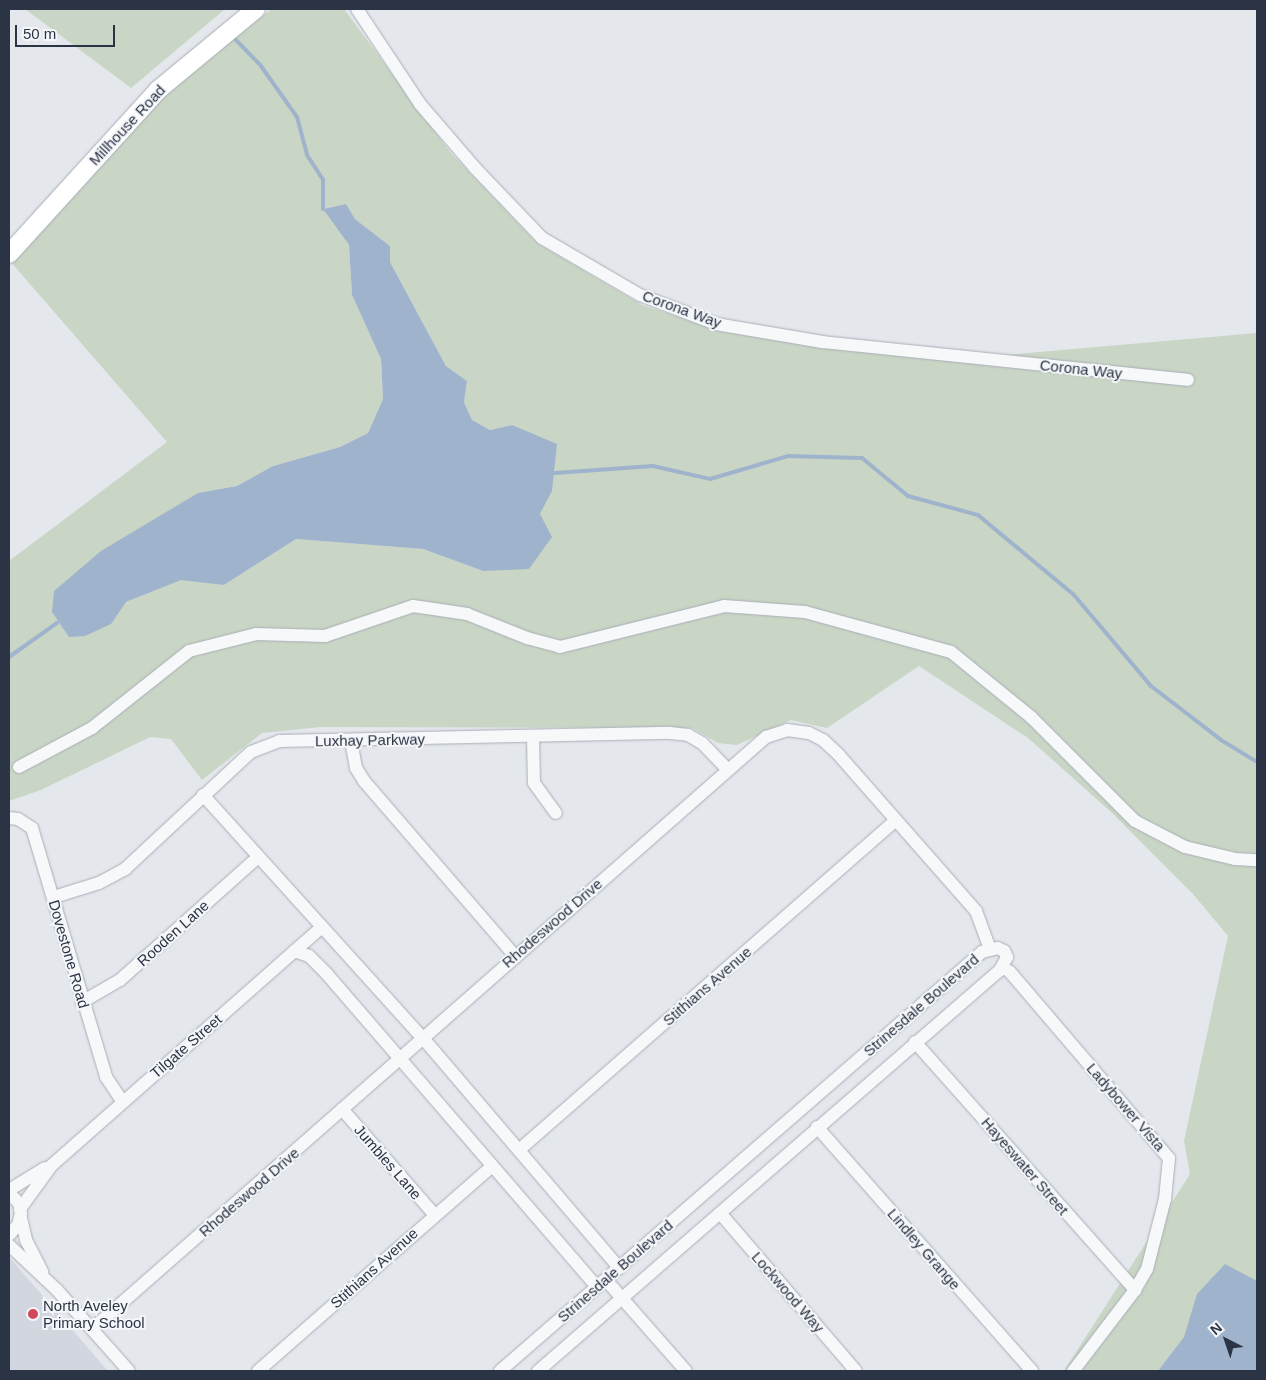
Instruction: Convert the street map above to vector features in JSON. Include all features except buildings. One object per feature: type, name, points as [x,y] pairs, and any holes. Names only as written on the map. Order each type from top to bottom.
[{"type":"main road","name":"Millhouse Road","points":[[9,254],[158,90],[256,9]]},
{"type":"street","name":"Corona Way","points":[[357,9],[420,104],[475,168],[542,238],[640,295],[716,324],[822,342],[1188,380]]},
{"type":"street","points":[[19,767],[92,728],[189,652],[256,634],[326,636],[414,606],[467,614],[527,638],[560,647],[724,606],[805,612],[952,652],[1031,717],[1135,821],[1185,847],[1235,860],[1257,860]]},
{"type":"street","name":"Rhodeswood Drive","points":[[92,1329],[342,1110],[514,955],[766,737],[787,730],[809,733],[838,754],[976,911],[990,949]]},
{"type":"street","name":"Luxhay Parkway","points":[[54,896],[99,883],[125,869],[251,752],[265,745],[279,742],[532,736],[688,735],[702,743],[728,769]]},
{"type":"street","points":[[532,736],[534,783],[556,813]]},
{"type":"street","points":[[351,740],[356,768],[364,781],[514,955]]},
{"type":"street","points":[[203,795],[321,928],[422,1037],[619,1268]]},
{"type":"street","name":"Dovestone Road","points":[[9,818],[18,819],[32,828],[54,896],[82,1002],[106,1077],[122,1101]]},
{"type":"street","name":"Stithians Avenue","points":[[519,1150],[895,821]]},
{"type":"street","name":"Rooden Lane","points":[[82,1002],[120,980],[258,857]]},
{"type":"street","name":"Tilgate Street","points":[[9,1192],[52,1165],[122,1101],[321,928]]},
{"type":"street","name":"Strinesdale Boulevard","points":[[500,1371],[514,1367],[602,1283],[933,994],[990,949],[1004,951],[1007,957],[1002,967],[817,1127],[623,1299],[538,1371]]},
{"type":"street","points":[[294,952],[309,956],[326,973],[492,1166],[602,1283],[623,1299],[686,1371]]},
{"type":"street","name":"Ladybower Vista","points":[[1002,967],[1010,972],[1170,1158],[1165,1199],[1154,1247],[1135,1290],[1073,1371]]},
{"type":"street","name":"Hayeswater Street","points":[[915,1042],[1135,1290]]},
{"type":"street","name":"Jumbles Lane","points":[[342,1110],[434,1214]]},
{"type":"street","name":"Lindley Grange","points":[[817,1127],[1032,1371]]},
{"type":"street","name":"Tilgate Street","points":[[9,1235],[20,1214],[52,1165]]},
{"type":"street","name":"Stithians Avenue","points":[[258,1371],[434,1214],[492,1166]]},
{"type":"street","points":[[9,1192],[20,1214],[26,1240],[47,1280]]},
{"type":"street","name":"Lockwood Way","points":[[720,1213],[856,1371]]},
{"type":"street","points":[[9,1245],[47,1280],[129,1371]]},
{"type":"shaded area","name":"North Aveley Primary School","points":[[9,1257],[108,1371],[9,1371]]},
{"type":"green space","points":[[25,9],[225,9],[131,88]]},
{"type":"green space","points":[[272,9],[344,9],[450,152],[537,243],[642,305],[724,332],[994,356],[1257,333],[1257,1371],[1064,1371],[1190,1174],[1184,1141],[1228,936],[1193,894],[1110,811],[1028,738],[919,666],[827,728],[791,720],[737,745],[718,743],[692,728],[321,727],[262,733],[202,780],[171,739],[150,737],[41,790],[9,801],[9,561],[167,442],[10,261],[161,100],[223,46]],"holes":[[[346,204],[355,219],[390,246],[390,262],[446,366],[467,381],[464,402],[472,420],[490,430],[512,425],[552,491],[540,514],[483,571],[423,549],[296,539],[224,585],[182,579],[126,602],[54,591],[198,493],[237,486],[273,466],[340,447],[368,433],[383,399],[381,359],[352,295],[349,245],[323,209]]]},
{"type":"water","points":[[346,204],[355,219],[390,246],[390,262],[446,366],[467,381],[464,402],[472,420],[490,430],[512,425],[557,444],[552,491],[540,514],[552,537],[529,569],[483,571],[423,549],[296,539],[224,585],[181,580],[126,602],[111,624],[85,636],[69,637],[52,612],[54,591],[101,551],[198,493],[237,486],[273,466],[340,447],[368,433],[383,399],[381,359],[352,295],[349,245],[323,209]]},
{"type":"water","points":[[1225,1264],[1257,1281],[1257,1371],[1158,1371],[1184,1337],[1197,1294]]},
{"type":"waterway","points":[[236,40],[261,66],[297,117],[307,155],[323,180],[323,209]]},
{"type":"waterway","points":[[555,473],[653,466],[710,479],[788,456],[862,458],[908,496],[978,515],[1074,595],[1151,686],[1221,740],[1257,762]]},
{"type":"waterway","points":[[9,657],[57,623]]},
{"type":"place","name":"North Aveley Primary School","points":[[33,1314]]}]
